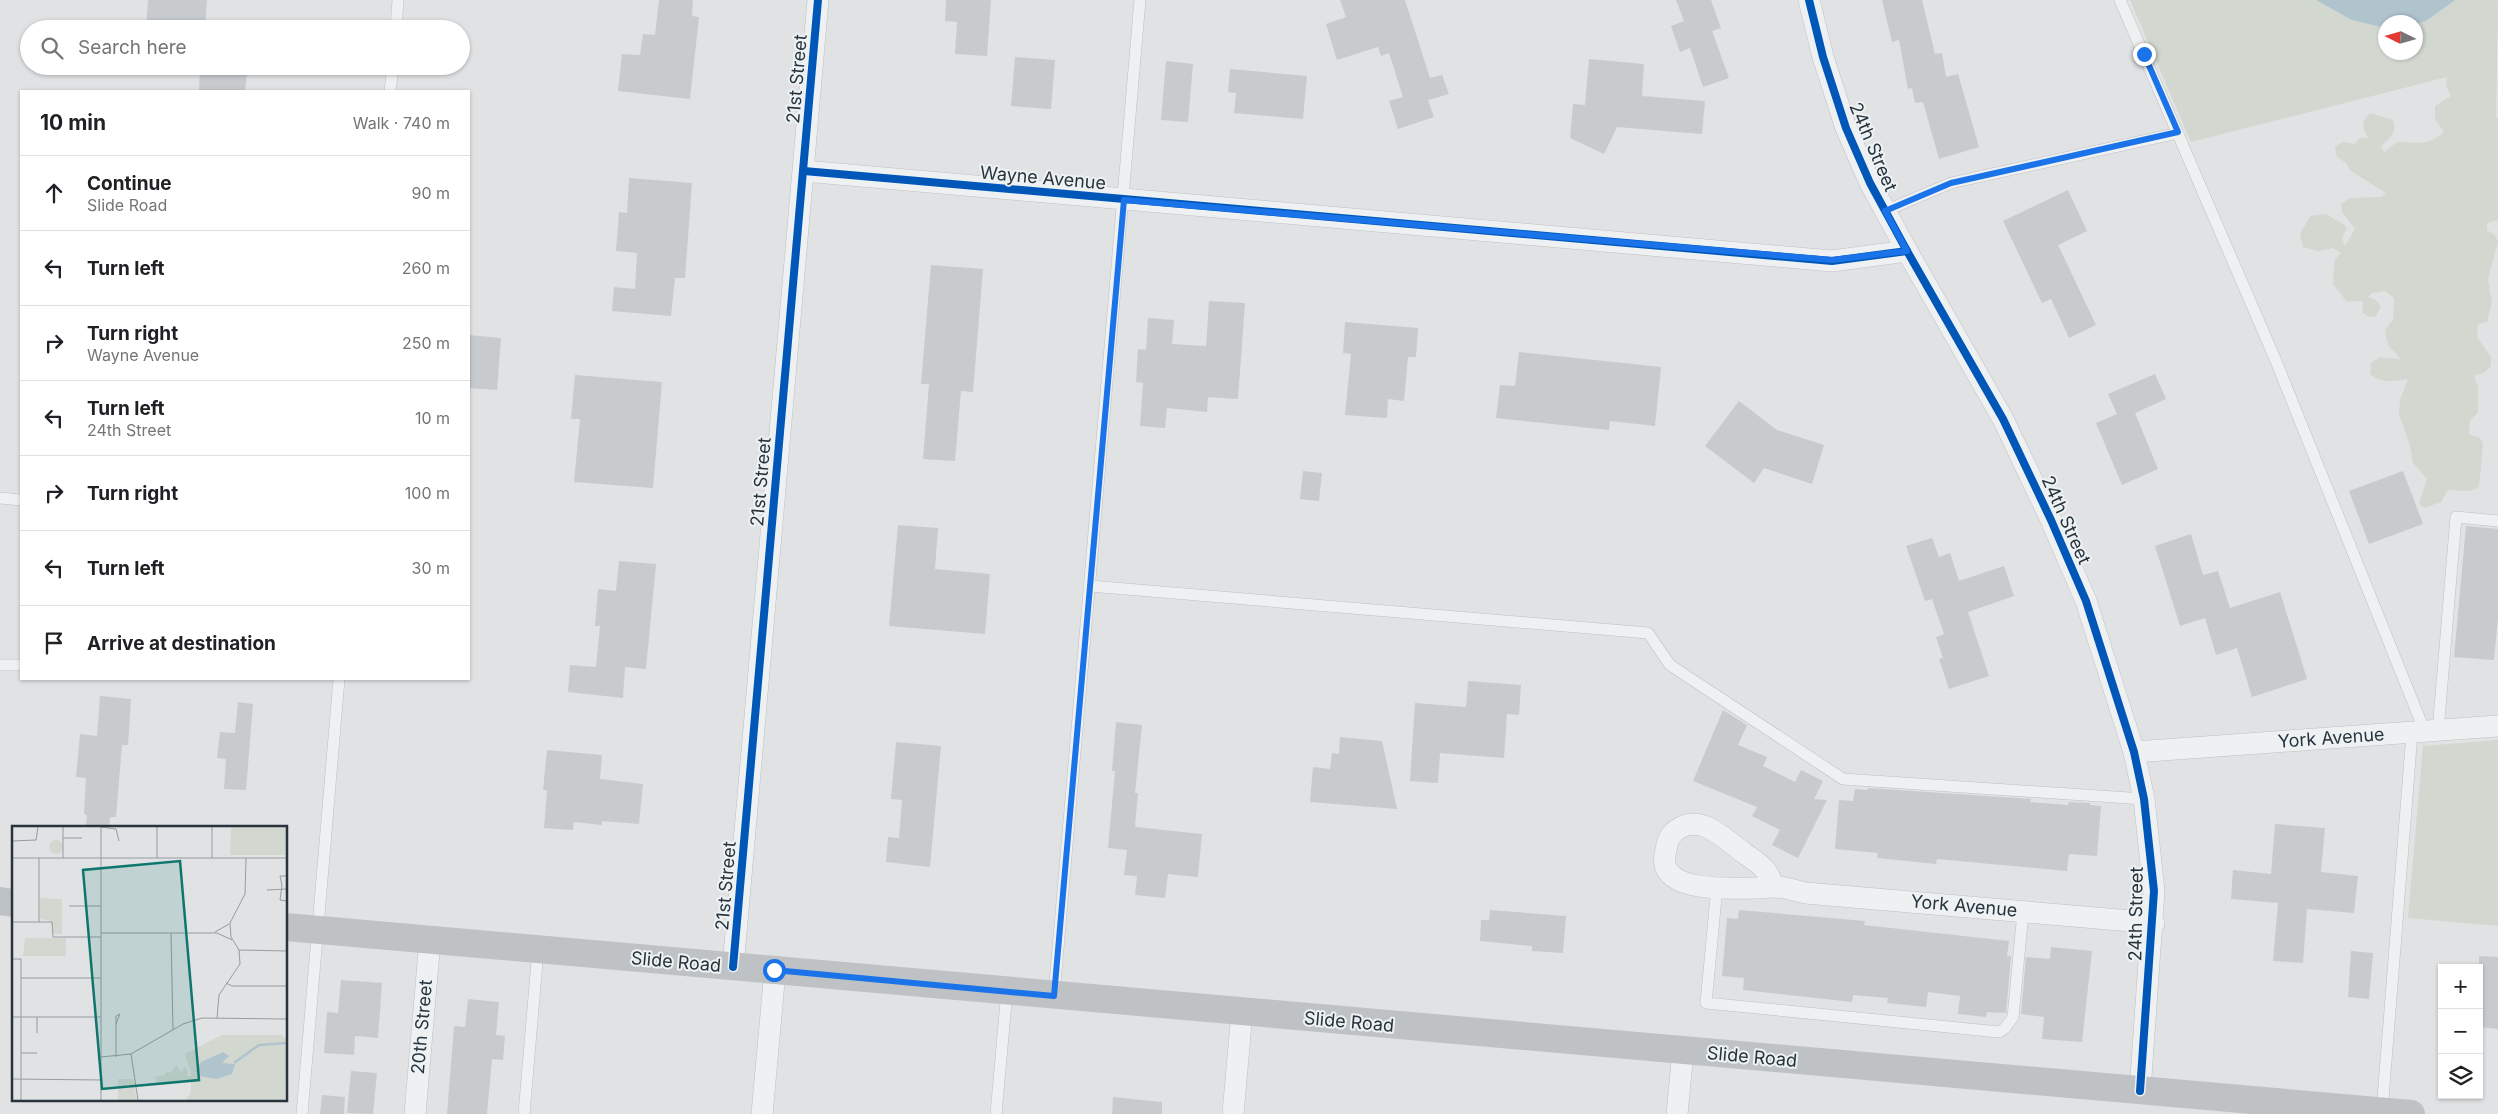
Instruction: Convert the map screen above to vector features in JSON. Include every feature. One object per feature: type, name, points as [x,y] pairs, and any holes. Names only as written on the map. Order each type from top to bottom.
[{"type":"main road","name":"Slide Road","points":[[288,927],[1683,1052],[2395,1113]]},
{"type":"street","name":"21st Street","points":[[733,967],[818,0]]},
{"type":"street","name":"24th Street","points":[[1809,0],[1823,57],[1846,128],[1885,211],[2003,418],[2051,520],[2086,601],[2134,752],[2144,799],[2152,854],[2154,923],[2140,1091]]},
{"type":"street","name":"Wayne Avenue","points":[[804,171],[1832,260],[1907,251]]},
{"type":"street","name":"York Avenue","points":[[2134,752],[2498,726]]},
{"type":"street","name":"York Avenue","points":[[1774,887],[1765,870],[1713,830],[1692,823],[1682,826],[1669,838],[1664,861],[1666,870],[1673,878],[1684,883],[1747,889],[1774,887],[1806,893],[2154,923]]},
{"type":"street","name":"20th Street","points":[[415,1114],[430,940]]},
{"type":"street","points":[[762,1114],[774,970]]},
{"type":"street","points":[[1233,1114],[1242,1012]]},
{"type":"street","points":[[1678,1114],[1683,1052]]},
{"type":"lane","points":[[397,20],[398,0]]},
{"type":"lane","points":[[1054,996],[1140,0]]},
{"type":"lane","points":[[2120,0],[2276,362],[2425,732]]},
{"type":"lane","points":[[390,90],[391,75]]},
{"type":"lane","points":[[1885,211],[1951,183],[2178,132]]},
{"type":"lane","points":[[0,498],[20,500]]},
{"type":"lane","points":[[2395,1113],[2425,732],[2456,517],[2498,521]]},
{"type":"lane","points":[[1090,586],[1648,633],[1670,665],[1843,779],[2144,799]]},
{"type":"lane","points":[[0,665],[20,665]]},
{"type":"lane","points":[[302,1114],[340,680]]},
{"type":"lane","points":[[1716,886],[1706,1003],[1999,1032],[2005,1028],[2013,1016],[2023,912]]},
{"type":"lane","points":[[524,1114],[538,950]]},
{"type":"lane","points":[[996,1114],[1007,991]]},
{"type":"shaded area","points":[[2130,0],[2498,0],[2496,117],[2498,119],[2498,220],[2487,223],[2487,230],[2495,235],[2498,242],[2488,279],[2492,302],[2487,322],[2478,324],[2477,337],[2491,357],[2491,366],[2485,372],[2474,376],[2478,387],[2478,413],[2470,420],[2469,434],[2480,438],[2483,444],[2479,487],[2470,491],[2448,490],[2441,502],[2424,508],[2419,503],[2427,479],[2413,463],[2410,446],[2399,414],[2400,400],[2408,379],[2383,381],[2370,374],[2371,363],[2380,357],[2401,359],[2388,345],[2385,330],[2393,320],[2394,298],[2385,291],[2372,293],[2368,297],[2376,300],[2381,307],[2376,316],[2369,317],[2362,312],[2363,301],[2347,302],[2333,284],[2335,259],[2341,253],[2333,248],[2318,251],[2303,247],[2300,234],[2310,216],[2327,214],[2347,228],[2342,238],[2345,246],[2355,229],[2342,212],[2341,204],[2350,198],[2382,197],[2386,193],[2351,171],[2346,163],[2337,157],[2335,147],[2343,142],[2355,144],[2360,138],[2368,138],[2363,125],[2370,113],[2393,120],[2394,132],[2381,146],[2384,152],[2397,142],[2422,143],[2438,137],[2444,132],[2435,119],[2435,106],[2451,96],[2446,86],[2447,77],[2191,142]]},
{"type":"shaded area","points":[[2498,740],[2498,926],[2408,918],[2423,746]]},
{"type":"water","points":[[2316,0],[2455,0],[2423,22],[2423,15],[2378,15],[2378,26],[2352,20]]},
{"type":"building","points":[[148,0],[207,0],[206,20],[147,20]]},
{"type":"building","points":[[659,0],[693,0],[692,16],[699,17],[690,99],[618,91],[622,54],[640,55],[643,34],[655,35]]},
{"type":"building","points":[[946,0],[991,0],[987,56],[955,54],[957,22],[945,21]]},
{"type":"building","points":[[1340,0],[1405,0],[1430,78],[1442,75],[1449,94],[1428,100],[1434,117],[1398,129],[1389,101],[1403,97],[1389,53],[1381,56],[1378,47],[1337,60],[1326,24],[1346,17]]},
{"type":"building","points":[[1676,0],[1711,0],[1721,28],[1712,31],[1729,78],[1703,87],[1690,48],[1680,52],[1671,26],[1684,21]]},
{"type":"building","points":[[1882,0],[1922,0],[1935,54],[1942,53],[1946,77],[1958,74],[1979,147],[1939,159],[1923,102],[1915,103],[1912,88],[1908,89],[1899,40],[1892,42]]},
{"type":"building","points":[[1015,57],[1055,60],[1051,109],[1011,106]]},
{"type":"building","points":[[1589,59],[1644,64],[1642,96],[1705,101],[1702,134],[1617,127],[1604,154],[1570,138],[1573,104],[1585,105]]},
{"type":"building","points":[[1166,61],[1193,64],[1188,122],[1161,120]]},
{"type":"building","points":[[1230,69],[1307,76],[1303,119],[1234,113],[1236,93],[1228,92]]},
{"type":"building","points":[[200,75],[247,75],[245,90],[199,90]]},
{"type":"building","points":[[629,178],[692,183],[685,278],[675,278],[671,316],[612,311],[614,287],[635,289],[637,253],[616,251],[619,212],[627,213]]},
{"type":"building","points":[[2068,190],[2087,231],[2058,245],[2096,325],[2069,338],[2051,299],[2042,303],[2003,221]]},
{"type":"building","points":[[931,265],[983,269],[973,392],[961,391],[955,461],[923,459],[929,384],[921,384]]},
{"type":"building","points":[[1209,301],[1245,303],[1238,399],[1208,397],[1207,412],[1167,408],[1165,428],[1140,426],[1143,383],[1136,382],[1138,349],[1146,350],[1148,318],[1174,320],[1172,344],[1206,346]]},
{"type":"building","points":[[1345,322],[1418,328],[1416,357],[1408,357],[1404,401],[1388,399],[1387,418],[1345,415],[1351,354],[1343,353]]},
{"type":"building","points":[[470,335],[501,338],[497,390],[470,388]]},
{"type":"building","points":[[1519,352],[1661,367],[1655,426],[1610,421],[1609,430],[1496,418],[1500,385],[1515,386]]},
{"type":"building","points":[[2155,374],[2166,399],[2135,413],[2158,469],[2122,485],[2096,423],[2117,414],[2108,394]]},
{"type":"building","points":[[575,375],[662,382],[653,488],[574,482],[580,419],[571,419]]},
{"type":"building","points":[[1739,401],[1777,430],[1824,445],[1812,484],[1764,468],[1754,483],[1705,446]]},
{"type":"building","points":[[1303,471],[1322,473],[1319,501],[1300,499]]},
{"type":"building","points":[[2403,471],[2423,524],[2369,544],[2349,491]]},
{"type":"building","points":[[898,525],[938,528],[935,569],[990,574],[985,634],[889,626]]},
{"type":"building","points":[[2466,526],[2498,529],[2498,617],[2494,660],[2454,657]]},
{"type":"building","points":[[2191,534],[2203,575],[2218,571],[2230,608],[2280,592],[2307,679],[2252,697],[2237,648],[2216,655],[2205,618],[2180,626],[2155,546]]},
{"type":"building","points":[[1932,538],[1939,557],[1950,553],[1959,581],[2004,566],[2014,596],[1968,612],[1989,676],[1949,689],[1939,659],[1943,658],[1936,637],[1944,634],[1932,599],[1925,601],[1906,546]]},
{"type":"building","points":[[619,561],[656,564],[646,669],[625,667],[623,698],[568,692],[570,665],[596,667],[600,626],[595,626],[598,589],[616,591]]},
{"type":"building","points":[[1468,681],[1521,685],[1519,715],[1507,714],[1504,758],[1440,753],[1438,783],[1410,781],[1415,703],[1466,707]]},
{"type":"building","points":[[100,696],[131,699],[128,745],[122,745],[116,817],[110,817],[109,826],[86,826],[87,815],[84,814],[86,778],[76,777],[80,734],[97,736]]},
{"type":"building","points":[[238,702],[253,704],[246,790],[224,789],[226,759],[217,758],[220,732],[235,733]]},
{"type":"building","points":[[1723,710],[1747,725],[1738,745],[1767,757],[1763,766],[1795,782],[1801,770],[1823,781],[1814,799],[1827,800],[1798,858],[1772,845],[1780,830],[1752,816],[1757,807],[1693,781]]},
{"type":"building","points":[[1116,722],[1142,725],[1135,793],[1138,793],[1135,827],[1202,834],[1198,877],[1168,874],[1165,898],[1135,895],[1137,876],[1124,875],[1127,850],[1108,848],[1115,771],[1112,771]]},
{"type":"building","points":[[1340,737],[1382,741],[1397,809],[1310,802],[1313,767],[1330,769],[1332,753],[1339,754]]},
{"type":"building","points":[[896,742],[941,746],[930,867],[886,862],[888,837],[899,838],[902,800],[891,799]]},
{"type":"building","points":[[547,750],[602,755],[600,779],[643,784],[639,824],[602,821],[602,825],[574,822],[573,830],[544,828],[547,790],[543,790]]},
{"type":"building","points":[[1868,788],[2031,799],[2030,802],[2068,805],[2069,802],[2090,803],[2090,805],[2101,806],[2097,856],[2069,854],[2067,871],[1937,859],[1936,864],[1877,858],[1878,853],[1835,849],[1839,800],[1853,801],[1855,789],[1867,790]]},
{"type":"building","points":[[2275,824],[2325,828],[2321,872],[2358,876],[2354,913],[2307,909],[2303,963],[2273,961],[2278,903],[2231,899],[2233,870],[2271,874]]},
{"type":"building","points":[[1490,910],[1566,916],[1563,953],[1532,951],[1532,946],[1480,941],[1481,920],[1489,920]]},
{"type":"building","points":[[1739,910],[1865,921],[1864,925],[2009,941],[2007,956],[2011,956],[2006,1013],[1987,1012],[1986,1017],[1958,1014],[1960,996],[1928,992],[1926,1007],[1887,1003],[1888,998],[1853,995],[1852,1002],[1743,990],[1744,978],[1722,976],[1727,918],[1738,919]]},
{"type":"building","points":[[2051,947],[2092,951],[2082,1042],[2042,1039],[2044,1017],[2021,1014],[2026,957],[2050,959]]},
{"type":"building","points":[[2351,951],[2373,953],[2369,999],[2348,997]]},
{"type":"building","points":[[2479,956],[2498,957],[2498,1029],[2483,1027],[2483,964],[2479,964]]},
{"type":"building","points":[[341,980],[382,983],[378,1038],[355,1036],[354,1055],[324,1053],[327,1012],[338,1013]]},
{"type":"building","points":[[468,999],[499,1002],[496,1035],[505,1036],[503,1060],[492,1059],[487,1114],[447,1114],[454,1026],[465,1027]]},
{"type":"building","points":[[351,1071],[377,1073],[373,1114],[347,1113]]},
{"type":"building","points":[[322,1095],[345,1097],[344,1114],[320,1114]]},
{"type":"building","points":[[1113,1097],[1162,1102],[1162,1114],[1112,1114]]},
{"type":"cycle path","points":[[733,967],[818,0]]},
{"type":"cycle path","points":[[1809,0],[1823,57],[1846,128],[1870,183],[2003,419],[2051,520],[2086,601],[2134,752],[2144,799],[2154,891],[2140,1091]]},
{"type":"cycle path","points":[[804,171],[1832,261],[1907,251]]},
{"type":"route","points":[[774,970],[1054,996],[1124,200],[1832,260],[1907,251],[1885,211],[1951,183],[2178,132],[2144,54]]}]
